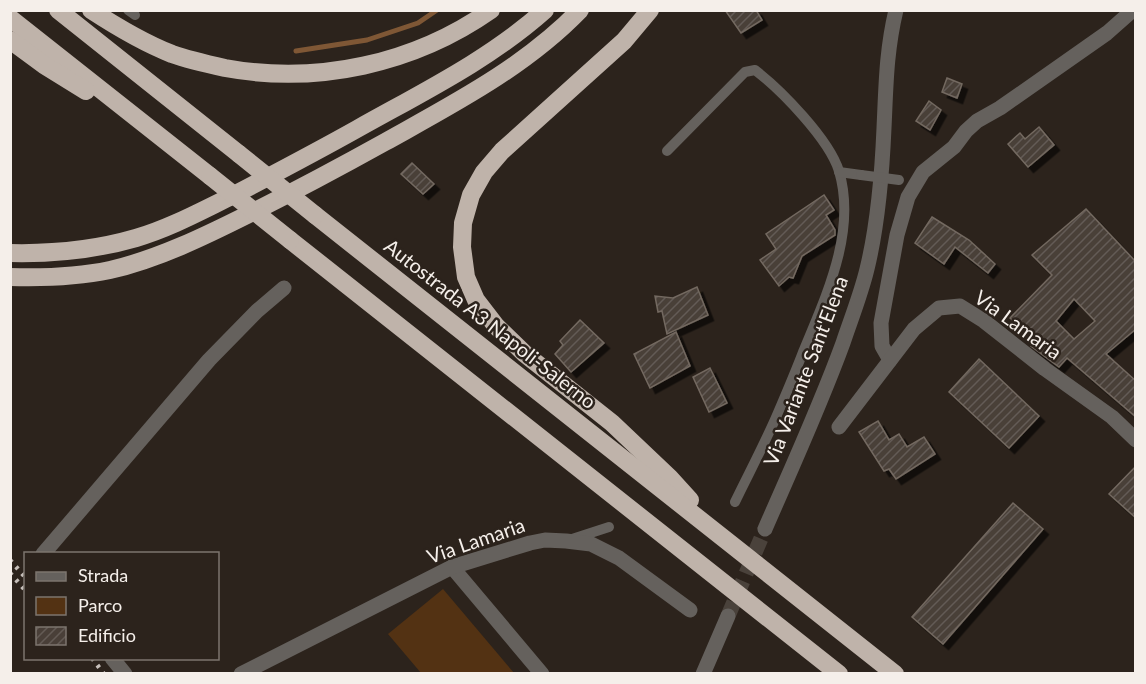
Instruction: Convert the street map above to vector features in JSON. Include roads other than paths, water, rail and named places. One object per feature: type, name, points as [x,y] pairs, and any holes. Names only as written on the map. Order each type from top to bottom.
[{"type":"highway","name":"Autostrada A3 Napoli-Salerno","points":[[58,10],[895,674]]},
{"type":"highway","points":[[91,10],[139,39],[172,54],[202,63],[276,74],[309,74],[348,69],[419,49],[451,35],[491,10]]},
{"type":"highway","points":[[10,254],[71,252],[102,247],[138,237],[204,210],[296,163],[466,68],[501,45],[545,10]]},
{"type":"highway","points":[[10,278],[63,277],[110,270],[149,258],[222,227],[320,179],[459,100],[539,48],[580,10]]},
{"type":"highway","points":[[650,10],[624,41],[502,151],[484,172],[471,195],[463,223],[462,248],[466,277],[476,300],[496,326],[525,354],[612,423],[670,478],[725,539]]},
{"type":"highway","points":[[10,18],[839,674]]},
{"type":"highway","points":[[10,40],[44,65],[153,131]]},
{"type":"street","name":"Via Variante Sant'Elena","points":[[765,529],[831,374],[867,269],[880,188],[886,67],[896,10]]},
{"type":"street","points":[[890,360],[882,346],[880,323],[897,235],[908,197],[923,172],[954,147],[966,131],[977,122],[1107,33],[1133,10]]},
{"type":"street","points":[[45,552],[209,360],[257,311],[284,288]]},
{"type":"street","name":"Via Lamaria","points":[[839,427],[914,329],[939,308],[960,306],[984,321],[1045,369],[1133,432]]},
{"type":"street","name":"Via Lamaria","points":[[241,674],[452,567],[545,540],[591,544],[605,550],[690,610]]},
{"type":"street","points":[[452,567],[542,674]]},
{"type":"street","points":[[704,674],[728,616]]},
{"type":"street","points":[[114,660],[125,674]]},
{"type":"lane","points":[[667,151],[745,72],[755,70],[767,79],[803,116],[835,160],[839,172],[843,193],[843,234],[828,288],[777,416],[735,502]]},
{"type":"lane","points":[[839,172],[917,183]]},
{"type":"lane","points":[[566,541],[609,527]]},
{"type":"waterway","points":[[296,51],[367,40],[418,23],[437,10]]},
{"type":"tunnel","points":[[728,616],[765,529]]},
{"type":"railway","points":[[10,560],[24,576]]},
{"type":"railway","points":[[10,573],[24,589]]},
{"type":"railway","points":[[94,660],[104,674]]}]
